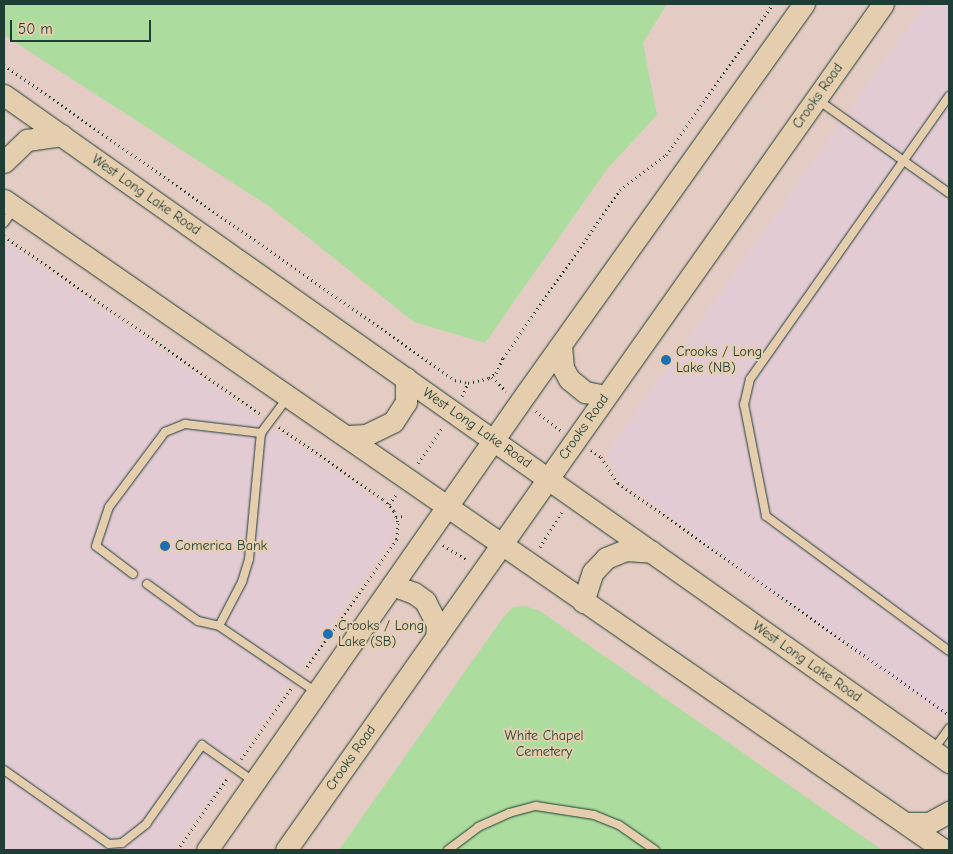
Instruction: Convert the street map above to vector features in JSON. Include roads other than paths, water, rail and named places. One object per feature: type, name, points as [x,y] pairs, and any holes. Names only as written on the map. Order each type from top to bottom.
[{"type":"main road","points":[[207,850],[560,345],[804,4]]},
{"type":"main road","name":"Crooks Road","points":[[286,850],[883,4]]},
{"type":"main road","name":"West Long Lake Road","points":[[4,95],[941,756]]},
{"type":"main road","points":[[4,162],[27,140],[62,135]]},
{"type":"main road","points":[[8,210],[289,395],[583,602],[944,850]]},
{"type":"main road","points":[[560,345],[563,368],[569,379],[584,392],[605,396]]},
{"type":"main road","points":[[348,436],[366,436],[393,422],[406,402],[406,378]]},
{"type":"main road","points":[[583,602],[593,572],[606,558],[626,550],[652,552]]},
{"type":"main road","points":[[392,585],[414,593],[425,602],[437,625],[436,638]]},
{"type":"main road","points":[[906,823],[929,823],[949,812]]},
{"type":"lane","points":[[949,96],[750,379],[744,404],[766,516],[949,651]]},
{"type":"lane","points":[[815,98],[948,190]]},
{"type":"lane","points":[[219,626],[242,582],[249,559],[261,433],[289,395]]},
{"type":"lane","points":[[133,574],[96,546],[109,507],[165,432],[185,424],[261,433]]},
{"type":"lane","points":[[147,584],[198,621],[219,626],[316,692]]},
{"type":"lane","points":[[941,756],[949,728]]},
{"type":"lane","points":[[4,770],[109,844],[122,843],[146,824],[202,745],[254,782]]},
{"type":"lane","points":[[448,850],[478,827],[509,813],[536,806],[594,815],[618,826],[654,850]]},
{"type":"place","name":"Crooks / Long Lake (NB)","points":[[666,360]]},
{"type":"place","name":"Comerica Bank","points":[[165,546]]},
{"type":"place","name":"Crooks / Long Lake (SB)","points":[[328,634]]},
{"type":"park label","name":"White Chapel Cemetery","points":[[544,744]]}]
